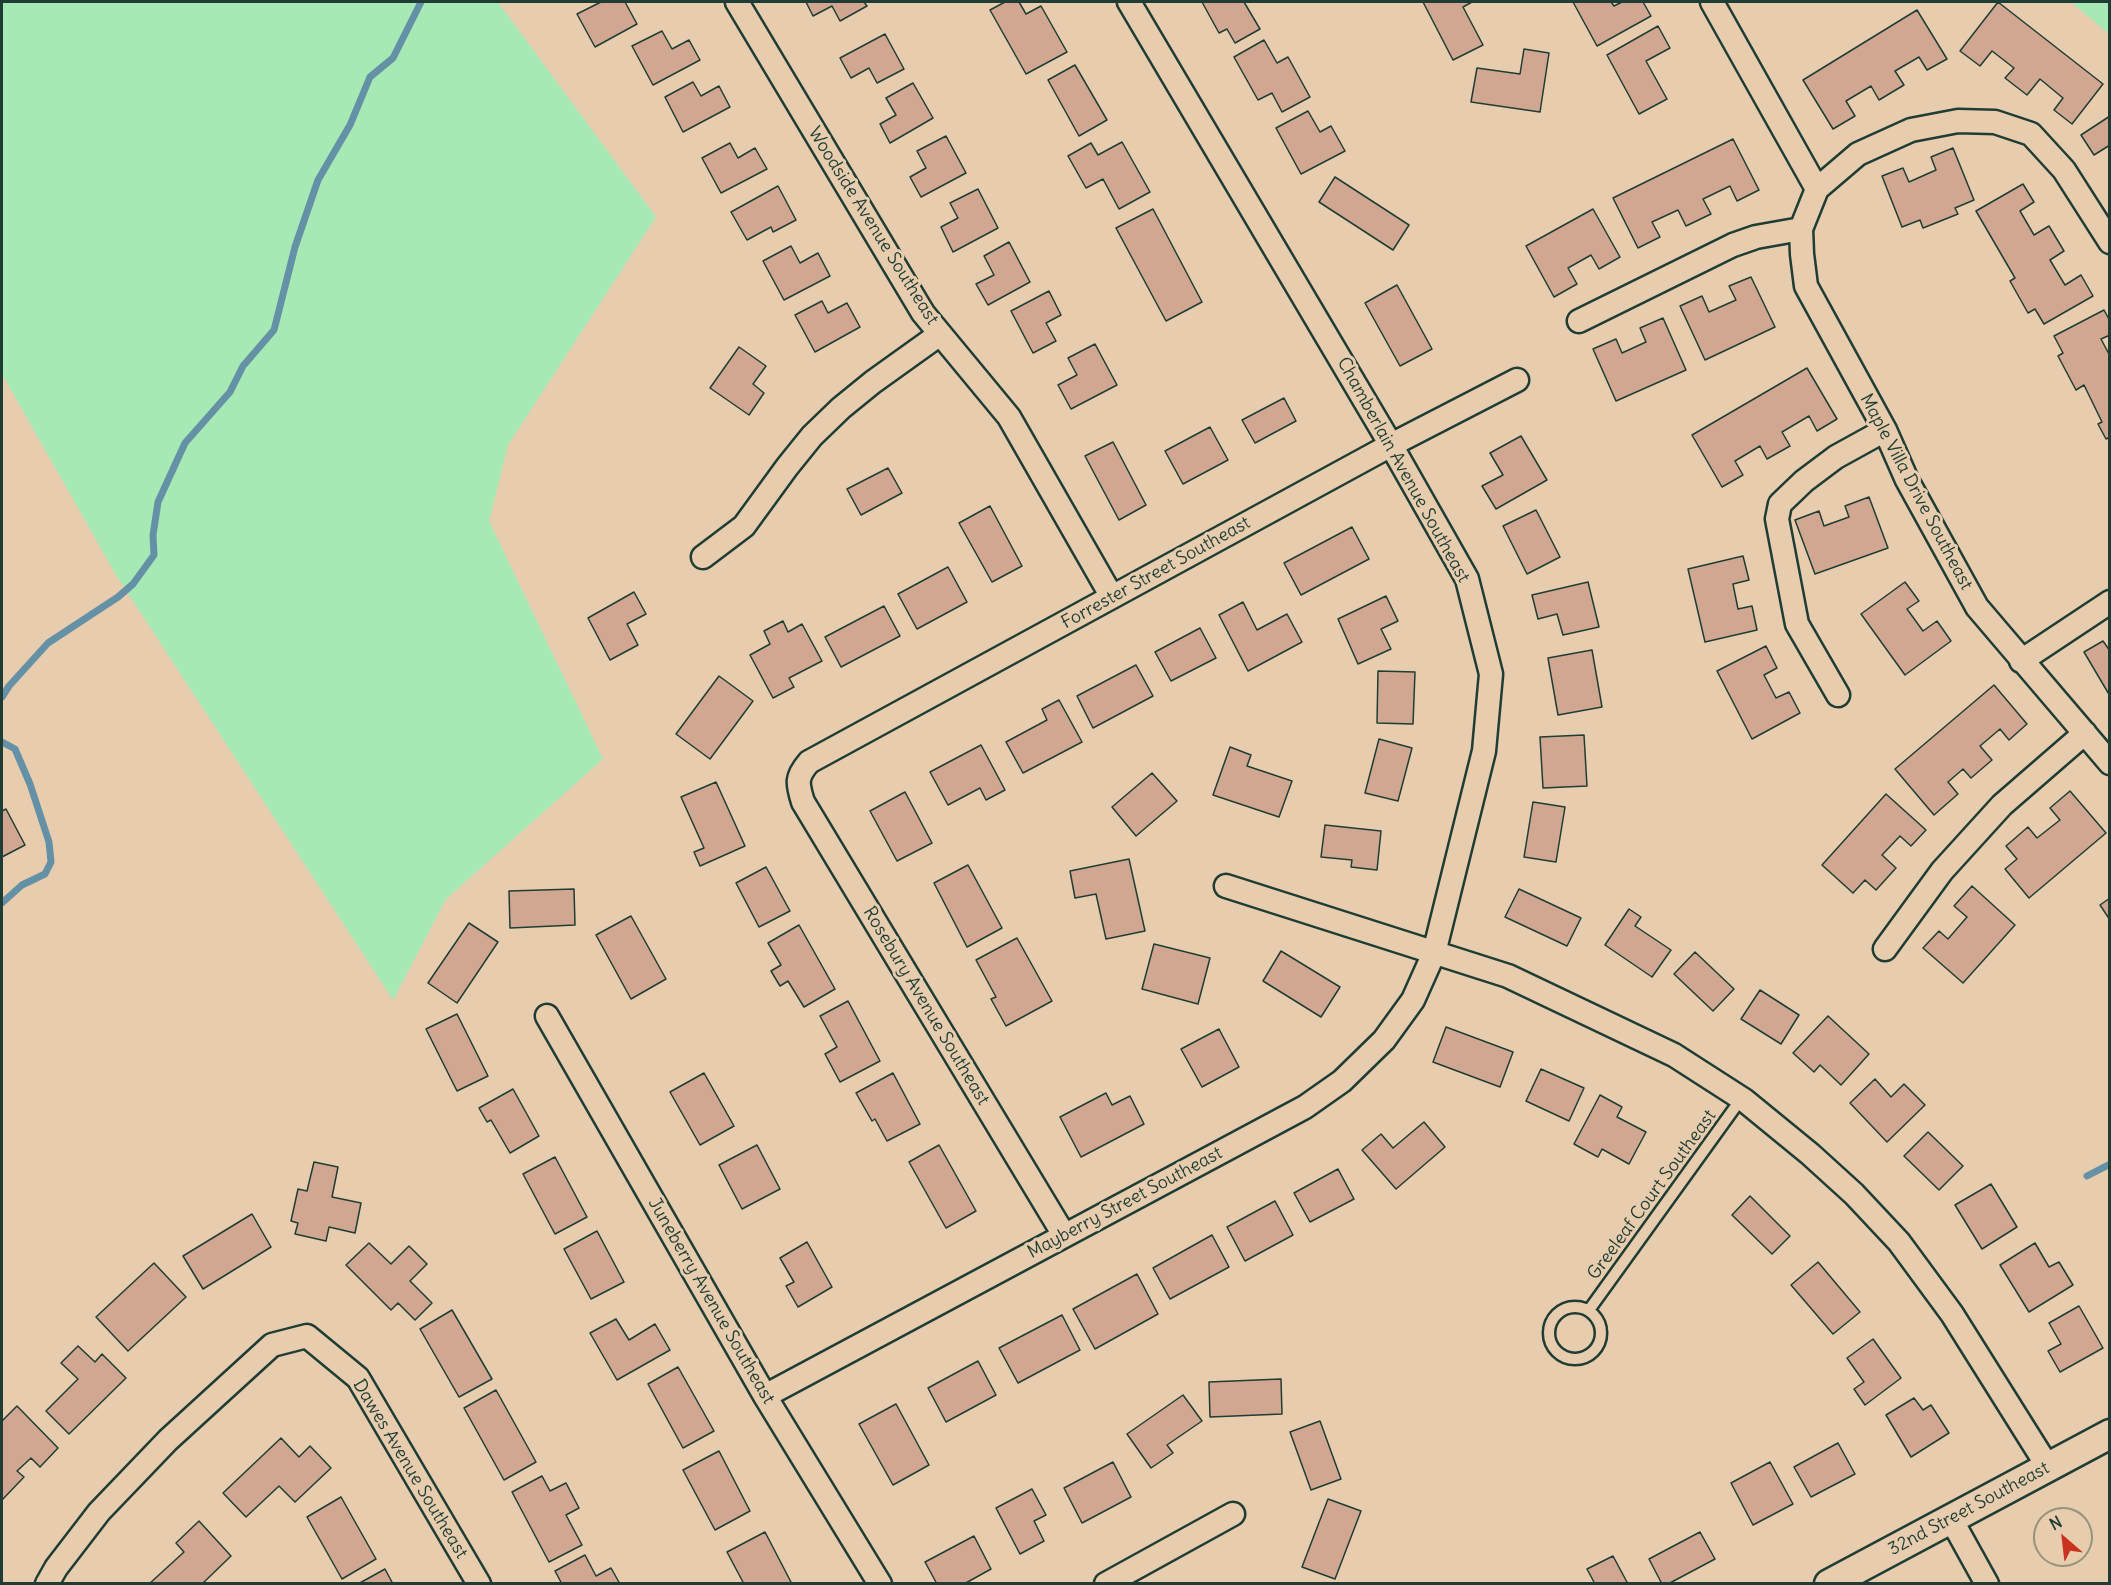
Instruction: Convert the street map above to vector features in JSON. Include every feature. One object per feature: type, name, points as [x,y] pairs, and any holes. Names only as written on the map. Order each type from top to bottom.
[{"type":"street","name":"Woodside Avenue Southeast","points":[[737,2],[923,313],[1009,417],[1112,597]]},
{"type":"street","name":"Chamberlain Avenue Southeast","points":[[1129,2],[1391,445],[1467,579],[1491,674],[1485,751],[1434,953]]},
{"type":"street","points":[[1712,2],[1817,189],[1858,154],[1911,130],[1958,121],[1995,122],[2031,135],[2064,170],[2109,242]]},
{"type":"street","name":"Maple Villa Drive Southeast","points":[[1817,189],[1801,229],[1806,286],[1885,429],[1907,480],[1977,607],[2109,763]]},
{"type":"street","points":[[1579,321],[1733,245],[1756,237],[1801,229]]},
{"type":"street","points":[[703,557],[744,526],[812,436],[841,408],[940,334]]},
{"type":"street","name":"Forrester Street Southeast","points":[[799,773],[809,762],[1391,445],[1516,380]]},
{"type":"street","points":[[1838,695],[1797,624],[1777,519],[1780,504],[1804,481],[1836,457],[1885,429]]},
{"type":"street","points":[[2021,661],[2109,602]]},
{"type":"street","points":[[1885,949],[1942,871],[2002,805],[2085,733]]},
{"type":"street","name":"Rosebury Avenue Southeast","points":[[799,773],[798,786],[803,802],[1064,1235]]},
{"type":"street","points":[[1226,886],[1508,976],[1674,1055],[1741,1099],[1810,1154],[1854,1194],[1899,1242],[1952,1314],[2048,1467]]},
{"type":"street","name":"Mayberry Street Southeast","points":[[765,1396],[1305,1107],[1342,1081],[1383,1041],[1413,1000],[1434,953]]},
{"type":"street","name":"Juneberry Avenue Southeast","points":[[546,1016],[765,1396],[880,1584]]},
{"type":"street","name":"Dawes Avenue Southeast","points":[[47,1584],[56,1568],[99,1512],[168,1440],[272,1345],[307,1336],[358,1378],[479,1584]]},
{"type":"street","name":"32nd Street Southeast","points":[[1829,1584],[2109,1434]]},
{"type":"street","points":[[1106,1584],[1233,1514]]},
{"type":"street","points":[[1951,1519],[1987,1584]]},
{"type":"lane","name":"Greeleaf Court Southeast","points":[[1589,1310],[1741,1099]]},
{"type":"lane","points":[[1572,1306],[1589,1310],[1600,1323],[1600,1340],[1597,1348],[1591,1354],[1574,1359],[1558,1353],[1552,1347],[1548,1330],[1556,1314],[1572,1306]]},
{"type":"green space","points":[[2,2],[498,2],[656,217],[508,445],[489,521],[603,759],[446,899],[393,1000],[116,575],[2,374]]},
{"type":"green space","points":[[2071,2],[2109,2],[2109,34]]},
{"type":"building","points":[[601,2],[625,2],[637,24],[595,47],[577,14]]},
{"type":"building","points":[[806,2],[864,2],[867,6],[840,21],[832,6],[813,16]]},
{"type":"building","points":[[1005,2],[1019,2],[1026,14],[1041,6],[1067,52],[1026,74],[990,10]]},
{"type":"building","points":[[1202,2],[1244,2],[1260,29],[1235,43],[1227,29],[1219,33]]},
{"type":"building","points":[[1423,2],[1472,2],[1463,7],[1483,45],[1453,60]]},
{"type":"building","points":[[1573,2],[1611,2],[1614,6],[1622,2],[1643,2],[1651,16],[1597,46]]},
{"type":"building","points":[[1998,2],[2103,84],[2072,124],[2054,110],[2063,98],[2040,79],[2027,95],[2005,78],[2014,68],[1992,51],[1980,66],[1960,51]]},
{"type":"building","points":[[1917,10],[1947,59],[1927,70],[1919,57],[1895,71],[1904,85],[1879,100],[1871,86],[1846,101],[1855,116],[1833,129],[1803,80]]},
{"type":"building","points":[[1658,26],[1670,48],[1646,61],[1667,99],[1639,114],[1607,55]]},
{"type":"building","points":[[662,31],[672,49],[689,40],[700,60],[653,85],[632,46]]},
{"type":"building","points":[[885,34],[904,69],[877,83],[869,68],[851,78],[840,58]]},
{"type":"building","points":[[1264,40],[1277,63],[1288,57],[1310,97],[1282,112],[1272,93],[1258,100],[1234,57]]},
{"type":"building","points":[[1524,49],[1549,53],[1540,112],[1471,102],[1477,68],[1520,74]]},
{"type":"building","points":[[1075,65],[1107,120],[1079,136],[1048,80]]},
{"type":"building","points":[[693,82],[701,96],[719,86],[730,107],[683,132],[665,97]]},
{"type":"building","points":[[913,83],[933,118],[890,143],[880,124],[896,115],[886,98]]},
{"type":"building","points":[[1308,111],[1320,132],[1331,126],[1345,151],[1301,174],[1276,128]]},
{"type":"building","points":[[2110,116],[2110,145],[2094,155],[2081,135]]},
{"type":"building","points":[[946,136],[966,173],[921,197],[910,177],[926,168],[917,151]]},
{"type":"building","points":[[1733,139],[1759,190],[1737,201],[1730,186],[1703,199],[1711,214],[1686,226],[1678,210],[1652,222],[1660,237],[1638,248],[1613,198]]},
{"type":"building","points":[[1122,142],[1150,192],[1119,209],[1103,179],[1086,188],[1068,156],[1091,143],[1098,155]]},
{"type":"building","points":[[730,143],[738,158],[755,148],[767,169],[721,193],[702,158]]},
{"type":"building","points":[[1953,148],[1974,200],[1955,208],[1958,214],[1923,228],[1920,220],[1902,227],[1882,176],[1903,168],[1909,182],[1936,170],[1931,157]]},
{"type":"building","points":[[1335,177],[1409,225],[1393,250],[1319,202]]},
{"type":"building","points":[[2023,184],[2034,202],[2020,211],[2034,235],[2049,226],[2064,251],[2050,260],[2065,285],[2081,275],[2093,296],[2044,324],[2035,309],[2028,313],[2010,281],[2015,278],[1976,211]]},
{"type":"building","points":[[778,186],[796,220],[773,232],[771,227],[747,240],[731,212]]},
{"type":"building","points":[[978,189],[998,228],[953,252],[941,227],[958,218],[950,203]]},
{"type":"building","points":[[1153,209],[1202,302],[1166,321],[1116,228]]},
{"type":"building","points":[[1593,209],[1620,257],[1599,269],[1591,255],[1568,268],[1577,284],[1554,297],[1526,246]]},
{"type":"building","points":[[1009,242],[1030,282],[988,305],[976,284],[994,275],[984,256]]},
{"type":"building","points":[[791,246],[800,263],[818,253],[830,276],[784,300],[763,261]]},
{"type":"building","points":[[1751,277],[1775,327],[1705,360],[1680,306],[1702,296],[1709,312],[1736,300],[1729,286]]},
{"type":"building","points":[[1397,285],[1432,349],[1400,366],[1365,303]]},
{"type":"building","points":[[1049,291],[1061,315],[1046,323],[1056,341],[1033,353],[1011,311]]},
{"type":"building","points":[[822,301],[828,313],[847,303],[860,327],[815,352],[795,315]]},
{"type":"building","points":[[2104,310],[2110,321],[2110,335],[2101,339],[2110,356],[2110,437],[2106,439],[2098,424],[2102,422],[2084,385],[2076,390],[2058,356],[2063,353],[2054,336]]},
{"type":"building","points":[[1663,318],[1686,370],[1616,401],[1593,349],[1616,339],[1622,353],[1646,342],[1640,328]]},
{"type":"building","points":[[1095,344],[1117,385],[1071,409],[1058,385],[1077,375],[1068,358]]},
{"type":"building","points":[[739,347],[766,366],[753,384],[764,393],[749,415],[710,388]]},
{"type":"building","points":[[1807,368],[1837,419],[1817,431],[1809,416],[1782,432],[1790,446],[1767,459],[1760,446],[1735,461],[1743,475],[1722,487],[1692,435]]},
{"type":"building","points":[[1284,398],[1296,421],[1255,443],[1242,420]]},
{"type":"building","points":[[1210,427],[1228,460],[1183,484],[1165,451]]},
{"type":"building","points":[[1521,436],[1547,480],[1496,509],[1482,486],[1503,475],[1490,453]]},
{"type":"building","points":[[1113,442],[1146,505],[1119,520],[1085,456]]},
{"type":"building","points":[[888,468],[902,493],[861,515],[847,489]]},
{"type":"building","points":[[1869,497],[1888,548],[1815,574],[1795,520],[1819,511],[1824,526],[1849,517],[1845,506]]},
{"type":"building","points":[[990,506],[1022,566],[992,582],[959,523]]},
{"type":"building","points":[[1536,510],[1560,557],[1527,574],[1503,526]]},
{"type":"building","points":[[1352,527],[1369,559],[1301,595],[1284,563]]},
{"type":"building","points":[[1743,556],[1749,580],[1733,584],[1738,609],[1752,606],[1757,630],[1705,642],[1688,569]]},
{"type":"building","points":[[948,567],[967,602],[917,629],[898,594]]},
{"type":"building","points":[[1588,582],[1599,627],[1563,635],[1557,614],[1538,619],[1532,595]]},
{"type":"building","points":[[1905,582],[1919,601],[1907,609],[1923,631],[1937,621],[1951,641],[1905,675],[1861,614]]},
{"type":"building","points":[[634,592],[646,614],[627,624],[638,645],[610,660],[588,618]]},
{"type":"building","points":[[1386,596],[1398,621],[1381,629],[1391,649],[1358,664],[1338,619]]},
{"type":"building","points":[[1243,602],[1257,630],[1287,614],[1302,642],[1248,671],[1219,615]]},
{"type":"building","points":[[884,606],[900,636],[841,667],[825,637]]},
{"type":"building","points":[[783,621],[788,632],[802,624],[822,661],[789,678],[794,687],[773,698],[750,655],[770,644],[764,631]]},
{"type":"building","points":[[1200,628],[1216,658],[1171,681],[1155,652]]},
{"type":"building","points":[[2103,641],[2110,651],[2110,696],[2084,652]]},
{"type":"building","points":[[1766,646],[1777,668],[1764,675],[1776,698],[1789,692],[1800,713],[1752,739],[1717,671]]},
{"type":"building","points":[[1592,650],[1602,707],[1558,715],[1548,658]]},
{"type":"building","points":[[1136,665],[1153,696],[1093,728],[1077,696]]},
{"type":"building","points":[[1378,671],[1415,672],[1413,724],[1377,723]]},
{"type":"building","points":[[719,676],[753,701],[710,759],[676,734]]},
{"type":"building","points":[[1994,685],[2027,724],[2009,740],[2000,729],[1980,746],[1992,760],[1971,778],[1963,769],[1948,782],[1958,794],[1934,815],[1895,769]]},
{"type":"building","points":[[1059,700],[1082,742],[1023,773],[1006,742],[1047,720],[1042,709]]},
{"type":"building","points":[[1584,735],[1587,786],[1543,788],[1540,737]]},
{"type":"building","points":[[1379,739],[1412,748],[1398,801],[1365,793]]},
{"type":"building","points":[[981,745],[1005,790],[986,800],[980,788],[948,805],[930,772]]},
{"type":"building","points":[[1230,747],[1251,755],[1247,766],[1292,781],[1279,817],[1213,795]]},
{"type":"building","points":[[1152,773],[1177,801],[1136,836],[1112,807]]},
{"type":"building","points":[[716,782],[745,846],[700,866],[694,852],[704,848],[681,797]]},
{"type":"building","points":[[2070,791],[2106,833],[2029,898],[2005,869],[2017,859],[2006,846],[2028,827],[2037,838],[2060,820],[2050,808]]},
{"type":"building","points":[[905,792],[932,843],[897,861],[870,811]]},
{"type":"building","points":[[1886,794],[1926,830],[1911,846],[1900,836],[1882,855],[1896,868],[1876,890],[1865,880],[1853,893],[1822,865]]},
{"type":"building","points":[[1533,802],[1565,807],[1556,862],[1524,857]]},
{"type":"building","points":[[6,809],[25,845],[2,857],[2,811]]},
{"type":"building","points":[[1325,825],[1381,831],[1377,870],[1351,867],[1352,860],[1321,857]]},
{"type":"building","points":[[1129,859],[1145,931],[1106,939],[1096,894],[1075,898],[1070,871]]},
{"type":"building","points":[[968,865],[1002,928],[967,947],[934,883]]},
{"type":"building","points":[[766,867],[790,911],[759,927],[736,883]]},
{"type":"building","points":[[1972,886],[2015,925],[1963,983],[1923,948],[1939,931],[1948,939],[1967,917],[1954,906]]},
{"type":"building","points":[[574,889],[575,925],[510,928],[509,891]]},
{"type":"building","points":[[1519,889],[1581,918],[1567,946],[1505,917]]},
{"type":"building","points":[[2110,898],[2110,920],[2100,905]]},
{"type":"building","points":[[1629,909],[1641,917],[1635,926],[1671,950],[1652,977],[1605,945]]},
{"type":"building","points":[[631,916],[666,979],[631,999],[596,935]]},
{"type":"building","points":[[469,923],[498,942],[457,1003],[428,983]]},
{"type":"building","points":[[799,925],[835,989],[804,1007],[788,981],[780,986],[771,971],[781,965],[768,943]]},
{"type":"building","points":[[1017,938],[1052,1001],[1006,1026],[991,999],[996,997],[976,960]]},
{"type":"building","points":[[1154,944],[1210,958],[1198,1004],[1142,989]]},
{"type":"building","points":[[1281,951],[1340,987],[1321,1017],[1263,981]]},
{"type":"building","points":[[1695,952],[1734,989],[1713,1011],[1674,974]]},
{"type":"building","points":[[1760,990],[1799,1015],[1781,1044],[1741,1019]]},
{"type":"building","points":[[848,1001],[880,1061],[840,1082],[825,1054],[837,1047],[820,1016]]},
{"type":"building","points":[[457,1014],[488,1076],[457,1091],[426,1029]]},
{"type":"building","points":[[1828,1016],[1869,1054],[1841,1085],[1820,1065],[1814,1072],[1793,1053]]},
{"type":"building","points":[[1446,1027],[1513,1052],[1500,1087],[1433,1062]]},
{"type":"building","points":[[1219,1029],[1239,1067],[1202,1087],[1181,1049]]},
{"type":"building","points":[[1541,1069],[1584,1088],[1569,1121],[1526,1101]]},
{"type":"building","points":[[704,1073],[734,1126],[700,1145],[670,1092]]},
{"type":"building","points":[[893,1073],[920,1124],[887,1141],[875,1119],[872,1121],[856,1093]]},
{"type":"building","points":[[1875,1079],[1891,1097],[1904,1084],[1925,1105],[1887,1142],[1850,1103]]},
{"type":"building","points":[[513,1089],[539,1136],[510,1153],[491,1120],[487,1122],[479,1108]]},
{"type":"building","points":[[1106,1093],[1112,1105],[1130,1096],[1144,1124],[1081,1157],[1060,1117]]},
{"type":"building","points":[[1600,1095],[1622,1107],[1617,1117],[1646,1132],[1629,1164],[1602,1149],[1598,1157],[1574,1144]]},
{"type":"building","points":[[1424,1122],[1445,1147],[1396,1189],[1362,1150],[1381,1134],[1393,1148]]},
{"type":"building","points":[[1928,1132],[1963,1166],[1939,1190],[1904,1156]]},
{"type":"building","points":[[757,1145],[780,1189],[742,1209],[719,1165]]},
{"type":"building","points":[[939,1145],[976,1211],[946,1228],[909,1162]]},
{"type":"building","points":[[555,1157],[587,1217],[555,1234],[523,1174]]},
{"type":"building","points":[[314,1162],[338,1167],[332,1197],[361,1203],[355,1233],[329,1227],[326,1241],[295,1234],[298,1223],[291,1221],[298,1189],[307,1191]]},
{"type":"building","points":[[1338,1169],[1354,1199],[1310,1222],[1294,1193]]},
{"type":"building","points":[[1991,1184],[2017,1227],[1982,1249],[1955,1205]]},
{"type":"building","points":[[1750,1196],[1790,1236],[1772,1254],[1732,1215]]},
{"type":"building","points":[[1275,1201],[1293,1235],[1245,1261],[1227,1227]]},
{"type":"building","points":[[252,1214],[271,1247],[203,1289],[183,1256]]},
{"type":"building","points":[[597,1231],[624,1282],[591,1299],[564,1249]]},
{"type":"building","points":[[1212,1235],[1229,1267],[1170,1299],[1153,1268]]},
{"type":"building","points":[[807,1242],[832,1287],[798,1307],[786,1286],[794,1282],[780,1258]]},
{"type":"building","points":[[369,1243],[391,1264],[409,1246],[427,1264],[410,1281],[432,1303],[415,1320],[398,1303],[391,1310],[346,1265]]},
{"type":"building","points":[[2035,1243],[2049,1267],[2059,1262],[2073,1285],[2029,1312],[2000,1265]]},
{"type":"building","points":[[1818,1262],[1860,1312],[1833,1334],[1791,1285]]},
{"type":"building","points":[[154,1263],[186,1297],[128,1351],[96,1317]]},
{"type":"building","points":[[1137,1274],[1158,1314],[1095,1349],[1073,1309]]},
{"type":"building","points":[[2079,1306],[2103,1348],[2060,1372],[2048,1351],[2061,1344],[2049,1323]]},
{"type":"building","points":[[452,1310],[492,1379],[459,1397],[420,1329]]},
{"type":"building","points":[[1062,1315],[1080,1350],[1018,1383],[999,1348]]},
{"type":"building","points":[[616,1319],[629,1340],[655,1324],[670,1350],[617,1380],[590,1333]]},
{"type":"building","points":[[1873,1339],[1901,1378],[1865,1405],[1854,1389],[1864,1382],[1847,1358]]},
{"type":"building","points":[[78,1346],[95,1362],[102,1354],[126,1378],[69,1434],[46,1411],[78,1379],[61,1363]]},
{"type":"building","points":[[978,1361],[996,1395],[946,1422],[928,1388]]},
{"type":"building","points":[[678,1367],[714,1431],[683,1448],[648,1384]]},
{"type":"building","points":[[1281,1379],[1282,1414],[1210,1417],[1209,1382]]},
{"type":"building","points":[[496,1390],[536,1462],[504,1480],[464,1408]]},
{"type":"building","points":[[1183,1395],[1202,1421],[1167,1445],[1173,1453],[1151,1468],[1127,1434]]},
{"type":"building","points":[[1914,1398],[1923,1410],[1931,1405],[1949,1433],[1911,1457],[1886,1415]]},
{"type":"building","points":[[896,1404],[929,1465],[893,1485],[859,1424]]},
{"type":"building","points":[[17,1406],[58,1448],[40,1467],[31,1458],[17,1471],[24,1477],[2,1500],[2,1421]]},
{"type":"building","points":[[1320,1421],[1341,1479],[1311,1490],[1290,1432]]},
{"type":"building","points":[[281,1438],[299,1457],[310,1446],[331,1468],[295,1502],[279,1486],[246,1517],[223,1493]]},
{"type":"building","points":[[1838,1443],[1855,1474],[1811,1497],[1794,1467]]},
{"type":"building","points":[[719,1451],[750,1511],[715,1530],[683,1470]]},
{"type":"building","points":[[1113,1462],[1131,1497],[1082,1523],[1064,1488]]},
{"type":"building","points":[[1770,1462],[1793,1504],[1753,1525],[1731,1483]]},
{"type":"building","points":[[542,1476],[550,1491],[566,1483],[579,1508],[566,1515],[582,1545],[549,1562],[512,1492]]},
{"type":"building","points":[[1032,1489],[1046,1515],[1034,1521],[1044,1541],[1020,1554],[996,1508]]},
{"type":"building","points":[[341,1497],[376,1559],[342,1579],[307,1517]]},
{"type":"building","points":[[1328,1499],[1361,1511],[1335,1579],[1302,1567]]},
{"type":"building","points":[[199,1521],[231,1556],[202,1584],[149,1584],[184,1552],[176,1543]]},
{"type":"building","points":[[765,1532],[792,1584],[744,1584],[727,1552]]},
{"type":"building","points":[[1700,1532],[1715,1559],[1668,1584],[1662,1584],[1649,1559]]},
{"type":"building","points":[[974,1536],[991,1569],[964,1584],[937,1584],[925,1562]]},
{"type":"building","points":[[585,1555],[596,1576],[611,1568],[620,1584],[562,1584],[555,1571]]},
{"type":"building","points":[[1613,1556],[1628,1584],[1595,1584],[1587,1569]]},
{"type":"building","points":[[385,1569],[393,1584],[358,1584]]},
{"type":"waterway","points":[[2,697],[9,686],[48,643],[118,597],[133,584],[154,555],[153,535],[158,502],[185,443],[230,392],[243,366],[274,330],[295,247],[318,180],[350,125],[370,77],[393,58],[421,2]]},
{"type":"waterway","points":[[2,742],[15,749],[30,784],[49,842],[51,862],[45,874],[22,885],[2,903]]},
{"type":"waterway","points":[[2087,1176],[2110,1164]]}]
